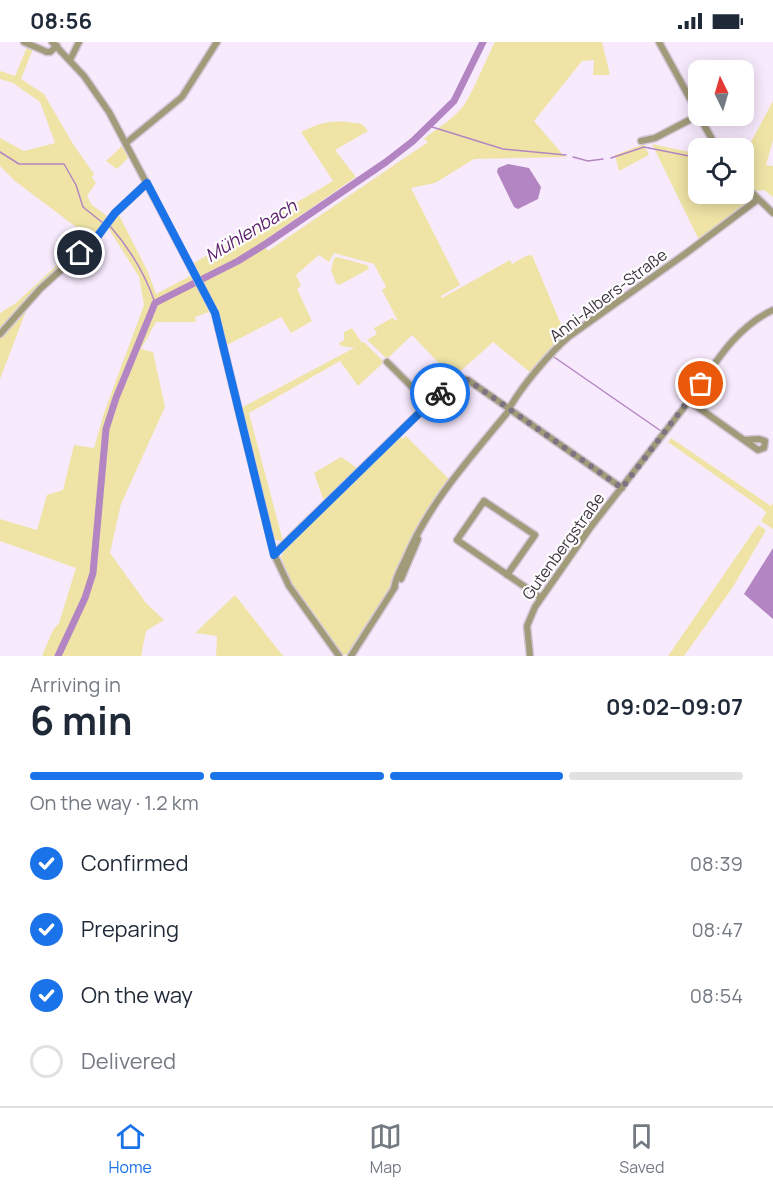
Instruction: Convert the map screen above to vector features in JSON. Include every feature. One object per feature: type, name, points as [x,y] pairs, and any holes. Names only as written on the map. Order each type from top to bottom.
[{"type":"street","points":[[24,42],[47,52],[55,44],[95,90],[197,275],[219,325],[274,555],[289,586],[339,656]]},
{"type":"street","points":[[70,60],[79,42]]},
{"type":"street","points":[[126,143],[182,97],[217,42]]},
{"type":"street","points":[[659,42],[688,95]]},
{"type":"street","points":[[641,141],[655,138],[688,121]]},
{"type":"street","points":[[0,334],[51,278],[80,253],[115,213],[147,183]]},
{"type":"street","points":[[754,197],[773,213]]},
{"type":"street","name":"Anni-Albers-Straße","points":[[509,408],[563,342],[685,255],[757,200]]},
{"type":"street","name":"Gutenbergstraße","points":[[530,656],[527,626],[532,612],[585,535],[736,337],[748,325],[773,310]]},
{"type":"street","points":[[387,362],[429,404]]},
{"type":"street","points":[[274,555],[451,382],[464,378],[509,408],[424,521],[410,561],[351,656]]},
{"type":"street","points":[[689,401],[744,440]]},
{"type":"street","name":"Gutenbergstraße","points":[[509,408],[622,488]]},
{"type":"street","points":[[507,575],[535,536],[484,501],[457,540],[507,575],[541,598]]},
{"type":"shaded area","points":[[495,42],[602,42],[610,75],[593,75],[594,60],[582,61],[534,121],[565,157],[474,159],[435,183],[411,188],[460,285],[441,296],[442,298],[510,260],[512,264],[532,255],[565,334],[531,373],[493,342],[453,378],[412,335],[387,359],[367,340],[377,334],[374,328],[392,318],[398,321],[382,290],[386,287],[374,264],[334,253],[329,262],[319,255],[296,275],[301,286],[297,289],[312,321],[291,333],[281,317],[227,345],[214,303],[194,263],[333,181],[301,132],[324,123],[337,122],[362,124],[368,131],[335,150],[356,177],[262,242],[268,251],[428,142],[424,139],[462,108]]},
{"type":"shaded area","points":[[27,47],[33,49],[21,79],[44,94],[73,144],[94,174],[92,177],[96,183],[87,196],[92,205],[107,216],[92,238],[31,298],[0,379],[0,313],[16,303],[88,236],[15,181],[0,166],[0,138],[24,151],[55,143],[40,102],[13,83],[0,79],[0,71],[15,76]]},
{"type":"shaded area","points":[[773,101],[773,140],[766,165],[773,166],[773,197],[764,190],[754,189],[753,138]]},
{"type":"shaded area","points":[[644,144],[649,155],[619,171],[615,155]]},
{"type":"shaded area","points":[[652,144],[688,152],[688,204],[748,204],[699,240]]},
{"type":"shaded area","points":[[122,146],[128,158],[117,169],[106,161]]},
{"type":"shaded area","points":[[508,164],[529,168],[541,187],[538,199],[518,209],[514,207],[497,172],[498,168]]},
{"type":"shaded area","points":[[118,213],[148,272],[156,294],[192,275],[209,312],[195,317],[196,322],[156,322],[141,349],[153,352],[165,407],[121,504],[110,553],[146,603],[164,620],[146,631],[141,656],[42,656],[53,630],[59,623],[76,568],[0,541],[0,519],[37,530],[47,495],[63,490],[74,445],[94,448],[104,413],[144,305],[139,277],[109,229]]},
{"type":"shaded area","points":[[334,258],[367,265],[369,269],[339,285],[331,270]]},
{"type":"shaded area","points":[[352,328],[362,343],[364,342],[384,362],[358,386],[340,361],[249,413],[283,541],[276,540],[271,534],[241,408],[354,348],[341,346],[339,343],[344,340],[344,332]]},
{"type":"shaded area","points":[[406,436],[451,481],[407,547],[389,591],[349,655],[341,655],[292,584],[281,557],[284,551],[356,479],[401,437],[403,439]]},
{"type":"shaded area","points":[[671,438],[771,506],[773,503],[773,529],[761,521],[766,513],[763,509],[668,442]]},
{"type":"shaded area","points":[[341,457],[357,468],[324,501],[314,473]]},
{"type":"shaded area","points":[[758,525],[766,530],[733,587],[684,656],[668,656]]},
{"type":"shaded area","points":[[773,548],[773,619],[744,594]]},
{"type":"shaded area","points":[[235,595],[283,656],[216,656],[217,636],[195,633]]},
{"type":"waterway","name":"Mühlenbach","points":[[58,656],[85,598],[93,573],[106,429],[116,398],[155,303],[238,261],[267,243],[413,141],[454,101],[483,42]]},
{"type":"waterway","points":[[429,126],[503,149],[566,155]]},
{"type":"waterway","points":[[611,158],[644,147],[688,156]]},
{"type":"waterway","points":[[0,152],[19,164],[64,164],[76,185],[83,207],[103,223]]},
{"type":"waterway","points":[[573,157],[588,161],[603,159]]},
{"type":"waterway","points":[[110,226],[136,262],[155,303]]},
{"type":"waterway","points":[[554,357],[661,431]]},
{"type":"way so far","points":[[440,393],[456,379],[468,380],[622,488],[701,384]]},
{"type":"route","points":[[80,253],[97,237],[115,213],[147,183],[215,313],[274,555],[440,393]]}]
